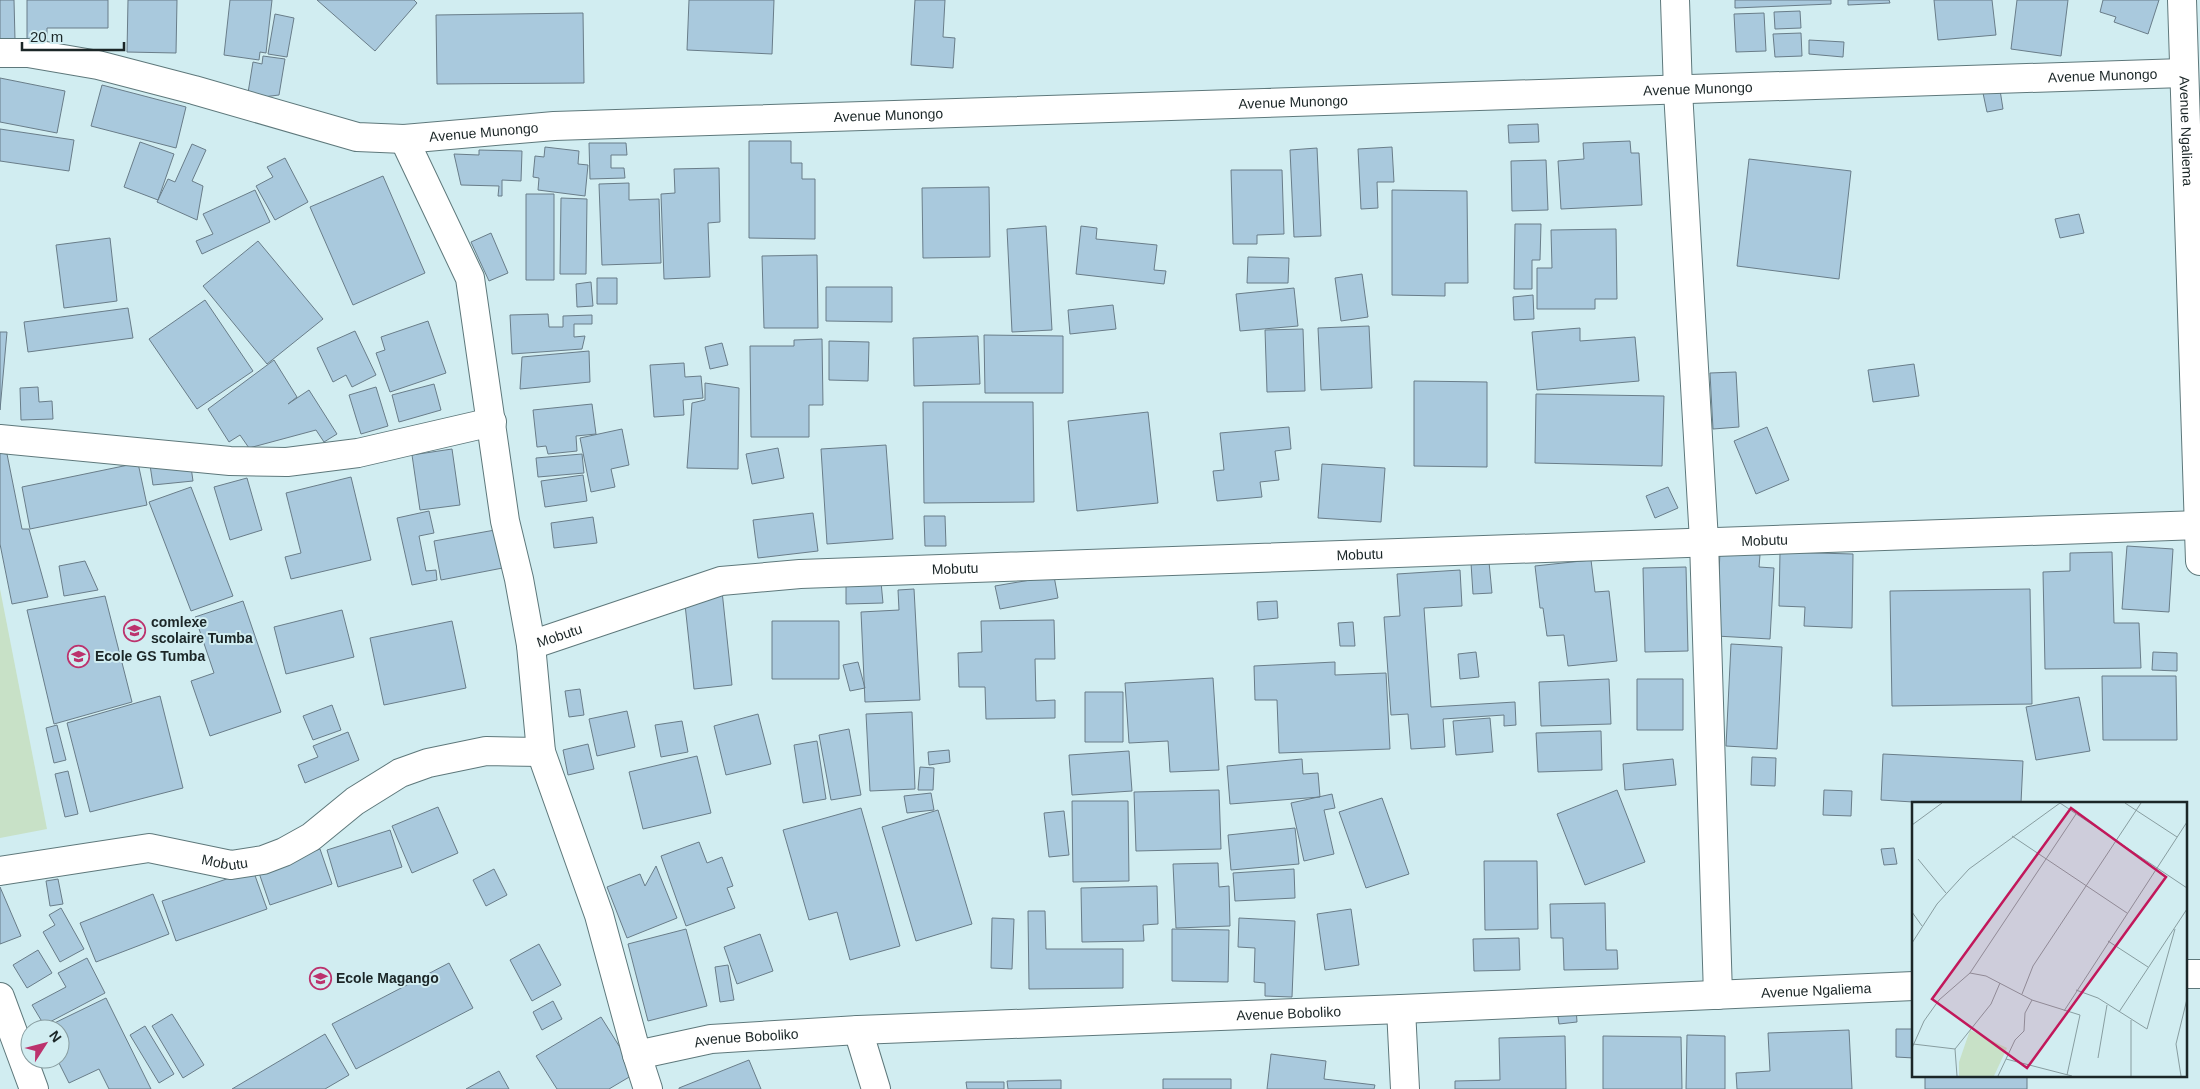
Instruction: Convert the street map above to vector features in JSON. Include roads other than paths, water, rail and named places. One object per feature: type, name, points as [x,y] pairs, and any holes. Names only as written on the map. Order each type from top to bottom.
[{"type":"street","points":[[1675,0],[1678,90],[1704,541],[1718,995]]},
{"type":"street","name":"Avenue Ngaliema","points":[[2182,0],[2200,561]]},
{"type":"street","name":"Avenue Munongo","points":[[0,53],[28,52],[90,64],[194,90],[357,137],[404,139],[554,126],[2183,73]]},
{"type":"street","points":[[404,139],[470,278],[505,521],[520,579],[531,645],[541,752],[599,916],[648,1089]]},
{"type":"street","points":[[0,439],[230,461],[287,462],[358,453],[492,422]]},
{"type":"street","name":"Mobutu","points":[[531,645],[721,581],[790,575],[1704,541],[2199,525]]},
{"type":"street","name":"Mobutu","points":[[0,871],[150,848],[230,865],[263,860],[284,852],[311,837],[355,801],[400,772],[428,763],[486,751],[541,752]]},
{"type":"street","name":"Avenue Ngaliema","points":[[1718,995],[1912,986]]},
{"type":"street","name":"Avenue Boboliko","points":[[637,1055],[711,1039],[858,1030],[1718,995]]},
{"type":"street","points":[[0,997],[34,1089]]},
{"type":"street","points":[[1401,1009],[1405,1089]]},
{"type":"street","points":[[858,1030],[876,1089]]},
{"type":"place","name":"comlexe scolaire Tumba","points":[[135,630]]},
{"type":"place","name":"Ecole GS Tumba","points":[[79,656]]},
{"type":"place","name":"Ecole Magango","points":[[320,978]]}]
